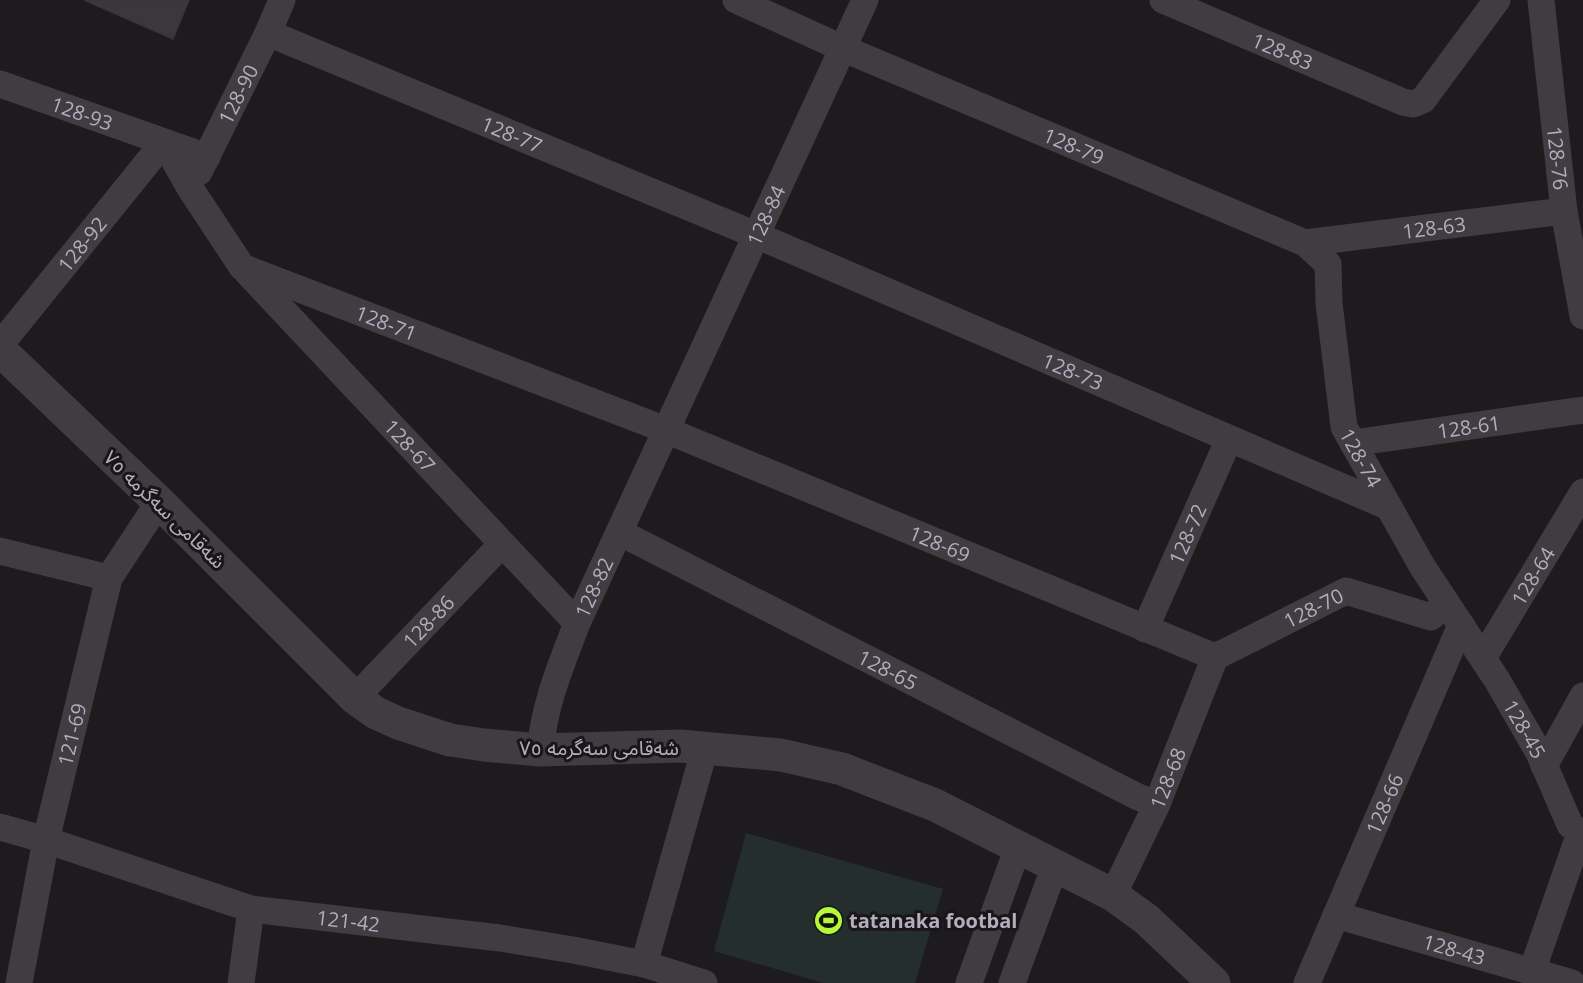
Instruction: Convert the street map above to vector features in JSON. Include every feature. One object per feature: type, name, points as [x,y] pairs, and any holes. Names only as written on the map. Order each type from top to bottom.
[{"type":"street","name":"128-90","points":[[190,188],[207,158],[282,0]]},
{"type":"street","name":"128-79","points":[[736,0],[842,48],[1305,243]]},
{"type":"street","name":"128-84","points":[[666,430],[865,0]]},
{"type":"street","name":"128-83","points":[[1164,0],[1403,102],[1413,104],[1423,100],[1497,0]]},
{"type":"street","name":"128-76","points":[[1541,0],[1564,211],[1583,316]]},
{"type":"street","name":"128-77","points":[[268,33],[756,235]]},
{"type":"street","name":"128-93","points":[[0,84],[207,158]]},
{"type":"street","points":[[164,142],[190,188],[243,267]]},
{"type":"street","name":"128-92","points":[[0,345],[164,142]]},
{"type":"street","name":"128-63","points":[[1305,243],[1564,211]]},
{"type":"street","name":"128-73","points":[[756,235],[1389,507]]},
{"type":"street","name":"128-74","points":[[1305,243],[1328,264],[1329,303],[1344,428],[1422,566],[1461,625]]},
{"type":"street","name":"128-71","points":[[243,267],[666,430]]},
{"type":"street","name":"128-67","points":[[243,267],[577,623]]},
{"type":"street","name":"شەقامی سەگرمە ٧٥","points":[[0,350],[159,502],[356,698],[376,713],[423,732],[450,740],[484,745],[540,750],[680,746],[781,755],[842,769],[935,805],[1113,895],[1146,919],[1214,983]]},
{"type":"street","name":"128-61","points":[[1353,443],[1583,410]]},
{"type":"street","name":"128-82","points":[[540,750],[549,695],[577,623],[666,430]]},
{"type":"street","name":"128-69","points":[[666,430],[1215,657]]},
{"type":"street","name":"128-72","points":[[1145,629],[1229,439]]},
{"type":"street","name":"128-64","points":[[1483,658],[1583,492]]},
{"type":"street","name":"121-69","points":[[19,983],[46,840],[109,578],[159,502]]},
{"type":"street","name":"128-65","points":[[619,532],[1138,797],[1157,804]]},
{"type":"street","name":"128-86","points":[[356,698],[502,544]]},
{"type":"street","points":[[0,552],[109,578]]},
{"type":"street","name":"128-70","points":[[1215,657],[1346,591],[1431,617],[1446,603]]},
{"type":"street","name":"128-45","points":[[1461,625],[1507,698],[1544,766],[1570,825],[1582,834]]},
{"type":"street","name":"128-66","points":[[1307,983],[1461,625]]},
{"type":"street","name":"128-68","points":[[1113,895],[1157,804],[1215,657]]},
{"type":"street","points":[[1544,766],[1583,696]]},
{"type":"street","points":[[644,964],[705,748]]},
{"type":"street","name":"121-42","points":[[0,827],[46,840],[251,909],[500,938],[644,964],[704,983]]},
{"type":"street","points":[[1532,971],[1582,834]]},
{"type":"street","points":[[969,983],[1018,847]]},
{"type":"street","points":[[1012,983],[1055,866]]},
{"type":"street","points":[[241,983],[251,909]]},
{"type":"street","name":"128-43","points":[[1336,915],[1572,983]]},
{"type":"shaded area","name":"tatanaka footbal","points":[[746,833],[943,889],[915,983],[823,983],[714,951]]},
{"type":"building","points":[[84,0],[189,0],[173,39]]},
{"type":"place","name":"tatanaka footbal","points":[[828,920]]}]
